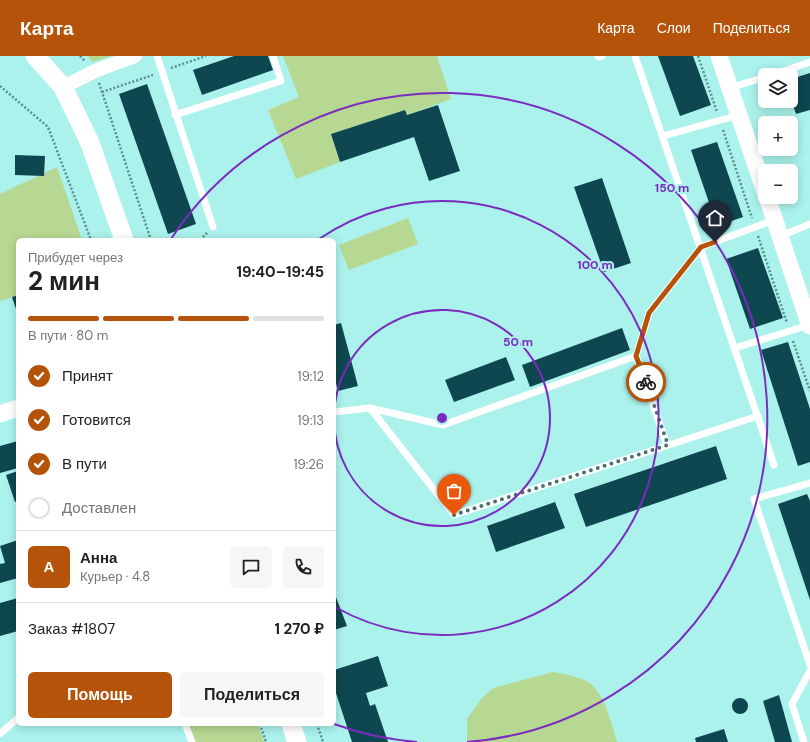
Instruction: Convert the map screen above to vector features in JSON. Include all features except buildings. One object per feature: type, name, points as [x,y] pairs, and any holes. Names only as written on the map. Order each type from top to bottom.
[{"type":"main road","points":[[35,56],[63,87],[90,143],[123,238]]},
{"type":"main road","points":[[292,726],[297,742]]},
{"type":"street","points":[[63,87],[95,71],[134,56]]},
{"type":"street","points":[[719,56],[758,171]]},
{"type":"street","points":[[769,204],[810,325]]},
{"type":"street","points":[[0,414],[16,409]]},
{"type":"lane","points":[[156,56],[213,227]]},
{"type":"lane","points":[[175,115],[281,81],[273,56]]},
{"type":"lane","points":[[598,56],[602,56]]},
{"type":"lane","points":[[635,56],[774,465]]},
{"type":"lane","points":[[792,68],[810,62]]},
{"type":"lane","points":[[730,88],[758,79]]},
{"type":"lane","points":[[663,136],[739,115]]},
{"type":"lane","points":[[668,445],[636,356],[649,313],[701,247],[777,228],[810,224]]},
{"type":"lane","points":[[735,348],[810,325]]},
{"type":"lane","points":[[336,412],[370,408],[443,425],[636,356]]},
{"type":"lane","points":[[370,408],[454,515],[758,416]]},
{"type":"lane","points":[[810,483],[754,499],[810,665]]},
{"type":"lane","points":[[804,742],[792,704],[810,672]]},
{"type":"lane","points":[[0,734],[16,720]]},
{"type":"lane","points":[[186,726],[192,742]]},
{"type":"path","points":[[95,71],[150,238]]},
{"type":"path","points":[[0,86],[48,127],[90,238]]},
{"type":"path","points":[[261,726],[266,742]]},
{"type":"path","points":[[318,726],[323,742]]},
{"type":"green space","points":[[87,56],[111,56],[93,62]]},
{"type":"green space","points":[[283,56],[437,56],[451,99],[407,115],[405,110],[331,134],[340,162],[296,179],[268,110],[299,97]]},
{"type":"green space","points":[[57,167],[81,238],[16,238],[16,296],[0,301],[0,194]]},
{"type":"green space","points":[[408,218],[418,244],[349,270],[339,245]]},
{"type":"green space","points":[[553,672],[578,678],[591,684],[601,696],[617,742],[467,742],[467,719],[481,699],[493,688]]},
{"type":"green space","points":[[186,726],[259,726],[264,742],[192,742]]},
{"type":"way so far","points":[[454,515],[668,445],[646,382]]},
{"type":"route","points":[[646,382],[636,356],[649,313],[701,247],[715,242]]}]
